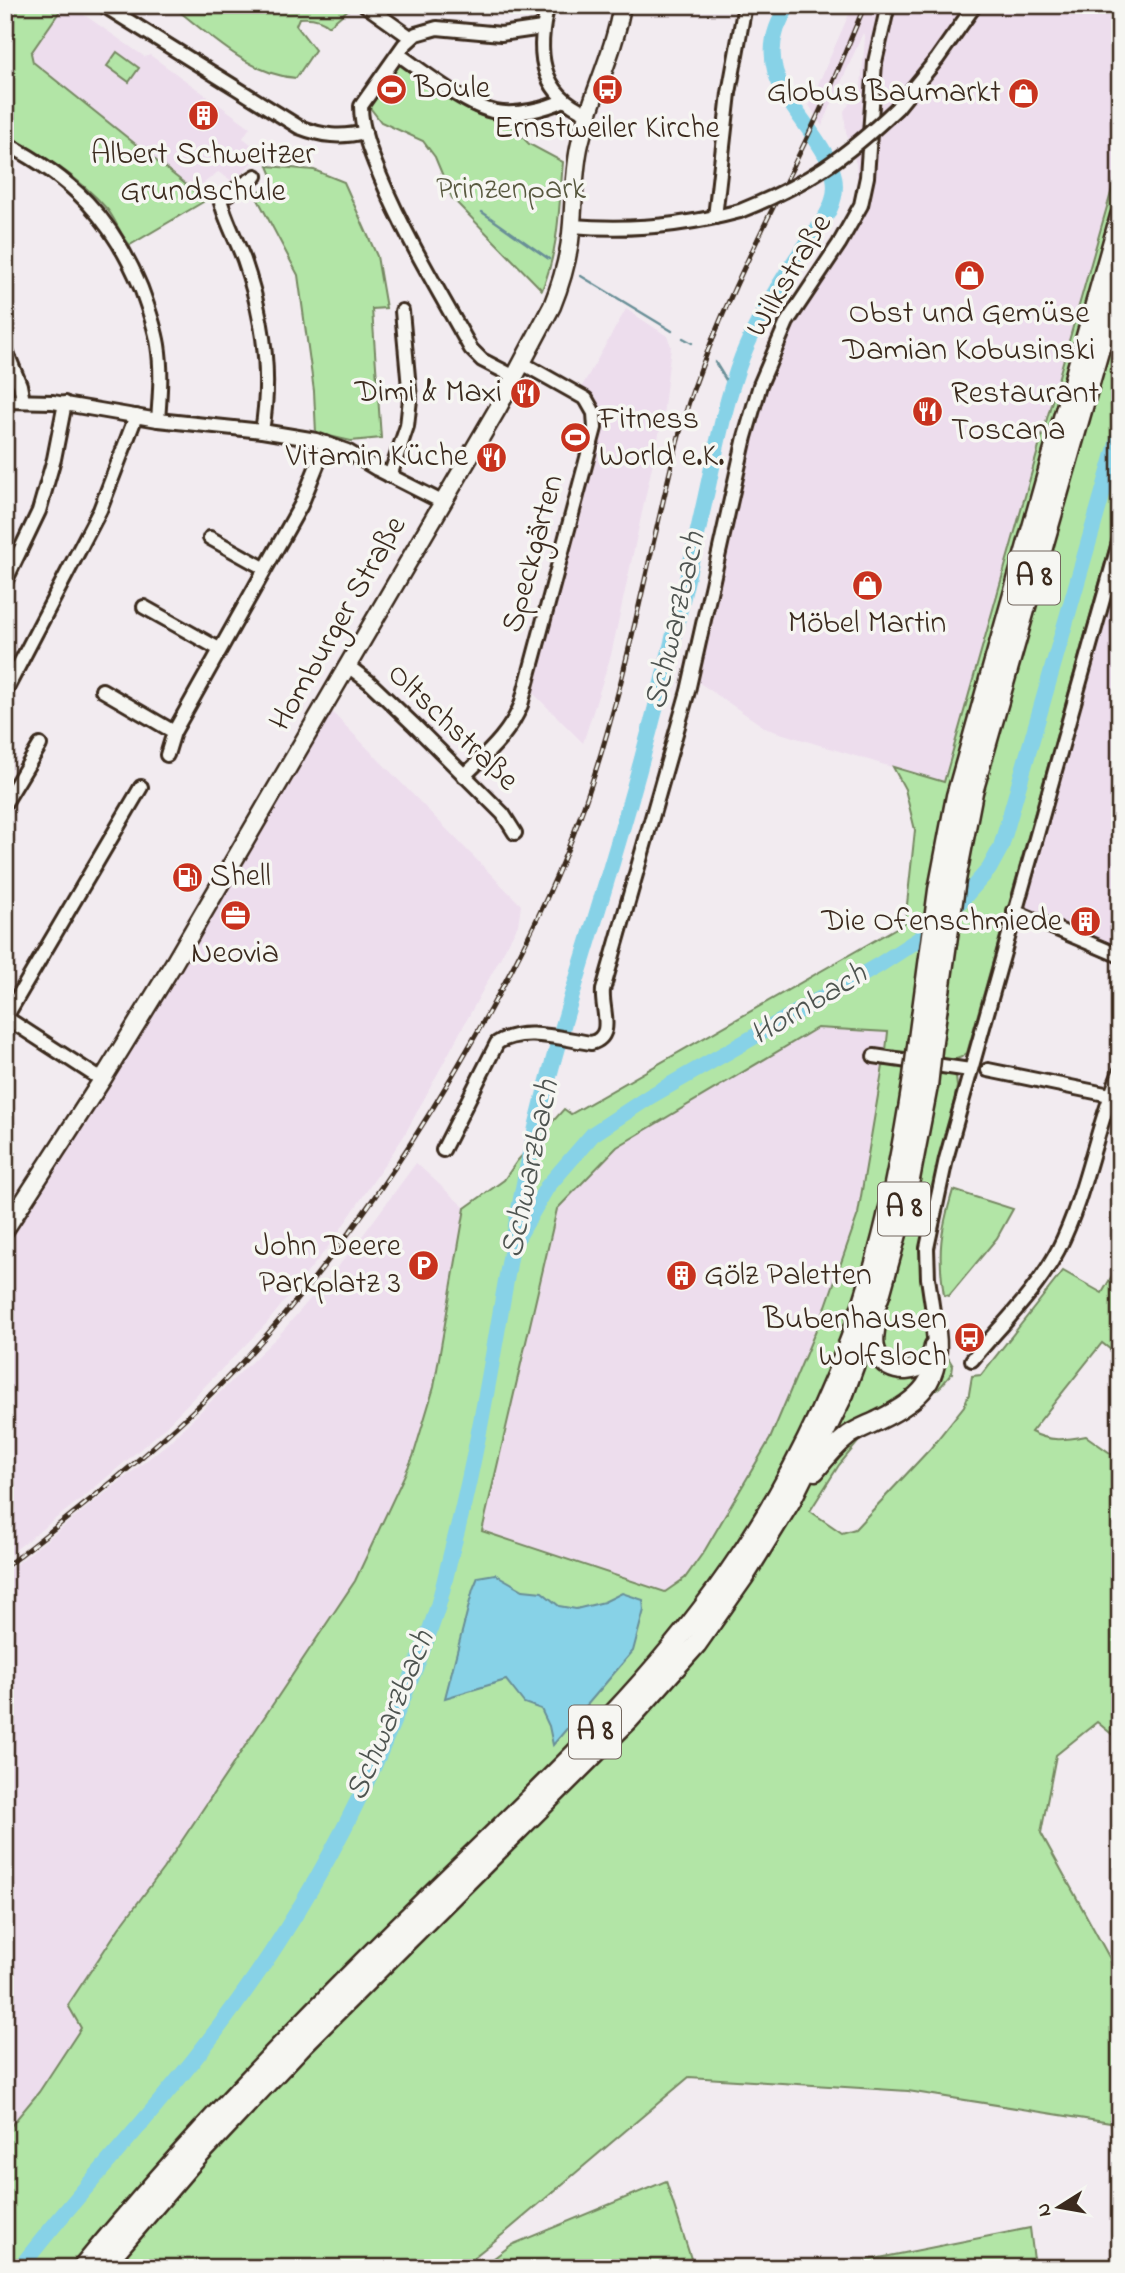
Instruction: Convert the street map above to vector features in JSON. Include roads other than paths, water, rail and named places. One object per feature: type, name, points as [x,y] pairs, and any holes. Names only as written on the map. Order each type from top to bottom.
[{"type":"highway","name":"A 8","points":[[926,1040],[926,977],[938,890],[956,796],[1120,216]]},
{"type":"highway","name":"A 8","points":[[102,2268],[191,2164],[303,2045],[652,1695],[697,1644],[744,1577],[791,1501],[844,1394],[881,1292],[905,1205],[926,1040],[943,965],[973,792],[1120,278]]},
{"type":"highway","name":"A 8","points":[[82,2268],[180,2155],[287,2040],[615,1712],[676,1641],[729,1572],[797,1456],[830,1389],[882,1238],[920,1085]]},
{"type":"highway","points":[[881,1292],[874,1339],[876,1352],[883,1363],[905,1371],[924,1364],[934,1351],[936,1332]]},
{"type":"highway","points":[[791,1501],[850,1434],[903,1407],[922,1391],[937,1359],[936,1332]]},
{"type":"main road","name":"Homburger Straße","points":[[5,1230],[155,995],[519,370],[559,289],[572,226],[577,161],[587,113],[612,51],[622,5]]},
{"type":"street","points":[[103,5],[299,127],[337,137],[365,132]]},
{"type":"street","points":[[365,5],[410,37],[425,30],[437,29],[501,34],[542,28]]},
{"type":"street","points":[[548,5],[542,28],[542,50],[547,73],[558,94],[587,113]]},
{"type":"street","points":[[715,217],[733,68],[745,5]]},
{"type":"street","name":"Wilkstraße","points":[[443,1150],[497,1043],[508,1036],[538,1036],[591,1043],[600,1041],[606,1033],[603,990],[697,652],[745,437],[765,373],[787,322],[839,244],[861,205],[867,177],[874,62],[888,5]]},
{"type":"street","points":[[572,226],[622,229],[675,225],[740,211],[794,188],[853,149],[897,108],[937,59],[975,5]]},
{"type":"street","name":"Speckgärten","points":[[410,37],[361,106],[374,161],[406,232],[471,349],[482,360],[519,370],[586,399],[594,413],[594,428],[521,705],[503,737],[464,776]]},
{"type":"street","points":[[398,54],[461,96],[493,112],[505,114],[530,110],[564,100]]},
{"type":"street","points":[[5,142],[63,179],[100,215],[118,240],[136,277],[156,332],[160,368],[158,420]]},
{"type":"street","points":[[256,176],[220,199],[251,280],[261,323],[266,379],[262,431]]},
{"type":"street","points":[[390,476],[407,426],[410,399],[402,311]]},
{"type":"street","points":[[5,348],[20,385],[23,401]]},
{"type":"street","points":[[5,401],[65,403],[158,420],[294,435],[346,451],[442,502]]},
{"type":"street","points":[[5,582],[39,510],[51,471],[65,403]]},
{"type":"street","points":[[5,692],[100,510],[136,416]]},
{"type":"street","points":[[167,755],[174,732],[301,505],[326,443]]},
{"type":"street","points":[[210,538],[264,568]]},
{"type":"street","points":[[936,1332],[928,1278],[927,1248],[946,1160],[1120,539]]},
{"type":"street","points":[[144,607],[219,649]]},
{"type":"street","name":"Oltschstraße","points":[[348,666],[376,689],[503,814],[515,833]]},
{"type":"street","points":[[102,690],[174,732]]},
{"type":"street","points":[[5,803],[40,745]]},
{"type":"street","points":[[102,1080],[6,1017],[141,787]]},
{"type":"street","points":[[1014,911],[1120,956]]},
{"type":"street","points":[[874,1056],[970,1070]]},
{"type":"street","points":[[989,1070],[1110,1095]]},
{"type":"street","points":[[972,1360],[1029,1292],[1056,1253],[1077,1206],[1110,1095],[1120,1072]]},
{"type":"water","points":[[495,1574],[523,1590],[542,1592],[559,1606],[576,1609],[604,1602],[622,1593],[643,1600],[644,1610],[633,1651],[553,1745],[549,1726],[541,1709],[524,1703],[506,1680],[445,1698],[473,1589],[478,1577]]},
{"type":"waterway","name":"Schwarzbach","points":[[20,2268],[181,2076],[278,1942],[323,1867],[363,1790],[430,1630],[467,1491],[521,1198],[543,1099],[651,725],[729,395],[742,357],[760,319],[830,208],[835,183],[828,160],[783,90],[774,65],[774,36],[789,5]]},
{"type":"waterway","points":[[482,212],[549,259]]},
{"type":"waterway","points":[[581,276],[672,331]]},
{"type":"waterway","points":[[683,338],[692,343]]},
{"type":"waterway","points":[[715,362],[731,388]]},
{"type":"waterway","name":"Hornbach","points":[[518,1237],[547,1187],[593,1134],[649,1097],[916,941],[945,919],[989,869],[1001,847],[1120,433]]},
{"type":"railway","points":[[5,1567],[91,1499],[202,1403],[297,1300],[389,1176],[444,1090],[501,989],[557,874],[581,814],[603,747],[622,678],[681,427],[706,354],[824,101],[865,5]]},
{"type":"place","name":"Boule","points":[[391,89]]},
{"type":"place","name":"Ernstweiler Kirche","points":[[607,90]]},
{"type":"place","name":"Globus Baumarkt","points":[[1024,93]]},
{"type":"place","name":"Albert Schweitzer Grundschule","points":[[203,116]]},
{"type":"place","name":"Obst und Gemüse Damian Kobusinski","points":[[969,275]]},
{"type":"place","name":"Dimi & Maxi","points":[[525,393]]},
{"type":"place","name":"Restaurant Toscana","points":[[928,412]]},
{"type":"place","name":"Fitness World e.K.","points":[[576,438]]},
{"type":"place","name":"Vitamin Küche","points":[[491,457]]},
{"type":"place","name":"Möbel Martin","points":[[867,585]]},
{"type":"place","name":"Shell","points":[[187,877]]},
{"type":"place","name":"Neovia","points":[[235,915]]},
{"type":"place","name":"Die Ofenschmiede","points":[[1085,922]]},
{"type":"place","name":"John Deere Parkplatz 3","points":[[424,1265]]},
{"type":"place","name":"Gölz Paletten","points":[[681,1276]]},
{"type":"place","name":"Bubenhausen Wolfsloch","points":[[970,1338]]},
{"type":"park label","name":"Prinzenpark","points":[[511,190]]}]
